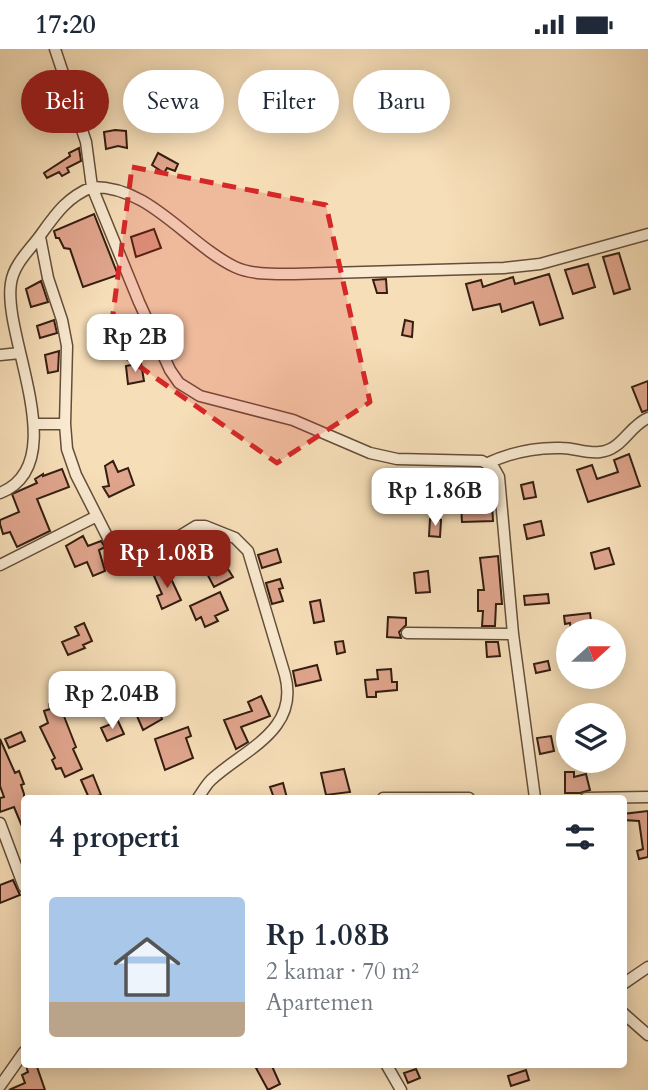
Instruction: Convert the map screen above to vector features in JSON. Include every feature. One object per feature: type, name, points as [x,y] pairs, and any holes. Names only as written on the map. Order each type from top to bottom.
[{"type":"street","points":[[55,49],[86,142],[92,187],[139,302],[170,370],[179,383],[200,396],[293,420],[370,453],[397,459],[482,461],[488,463],[499,477],[513,634],[535,795]]},
{"type":"street","points":[[0,493],[27,469],[33,443],[34,424],[27,378],[17,353],[14,328],[10,284],[14,269],[61,206],[75,194],[92,187],[106,186],[125,191],[154,208],[211,253],[238,268],[266,274],[354,274],[504,268],[540,264],[648,234]]},
{"type":"street","points":[[40,237],[67,346],[67,449],[95,517],[116,549],[127,555],[144,553],[196,526],[205,526],[235,538],[248,551],[288,687],[287,700],[270,734],[210,781],[200,795]]},
{"type":"street","points":[[0,355],[17,353]]},
{"type":"street","points":[[488,463],[511,453],[524,451],[560,448],[600,452],[623,440],[633,428],[648,418]]},
{"type":"street","points":[[34,424],[65,425]]},
{"type":"street","points":[[0,565],[95,517]]},
{"type":"street","points":[[407,633],[513,634]]},
{"type":"street","points":[[627,797],[648,797]]},
{"type":"street","points":[[0,823],[21,879]]},
{"type":"street","points":[[627,981],[648,967]]},
{"type":"street","points":[[627,1017],[648,1035]]},
{"type":"street","points":[[0,1086],[21,1056]]},
{"type":"street","points":[[388,1068],[401,1090]]},
{"type":"highlighted area","points":[[132,167],[326,205],[370,402],[277,463],[109,345]]},
{"type":"building","points":[[104,133],[126,133],[127,148],[118,146],[106,149]]},
{"type":"building","points":[[79,148],[81,161],[67,168],[69,172],[62,176],[59,172],[47,178],[44,173]]},
{"type":"building","points":[[158,153],[178,164],[175,171],[167,168],[164,173],[152,165]]},
{"type":"building","points":[[94,214],[118,275],[83,287],[70,249],[64,248],[54,231]]},
{"type":"building","points":[[154,229],[161,248],[136,257],[131,237]]},
{"type":"building","points":[[619,253],[630,289],[614,294],[603,257]]},
{"type":"building","points":[[588,264],[595,287],[573,294],[565,270]]},
{"type":"building","points":[[549,274],[563,318],[540,325],[533,302],[502,312],[500,304],[473,310],[466,284],[481,280],[483,287],[513,277],[515,284]]},
{"type":"building","points":[[386,279],[387,293],[377,293],[373,280]]},
{"type":"building","points":[[41,281],[48,302],[31,307],[26,289]]},
{"type":"building","points":[[54,320],[57,333],[40,338],[37,326]]},
{"type":"building","points":[[405,320],[413,322],[412,337],[402,335]]},
{"type":"building","points":[[59,351],[58,371],[48,373],[45,355]]},
{"type":"building","points":[[141,363],[144,381],[128,384],[126,366]]},
{"type":"building","points":[[648,381],[648,410],[642,412],[632,387]]},
{"type":"building","points":[[629,454],[640,486],[588,502],[577,470],[592,465],[597,479],[618,472],[614,460]]},
{"type":"building","points":[[113,461],[118,472],[128,468],[134,485],[109,497],[103,487],[109,486],[105,466]]},
{"type":"building","points":[[62,469],[69,487],[37,499],[50,531],[17,547],[10,532],[3,534],[0,524],[0,520],[19,512],[12,494],[37,483],[35,479],[43,474]]},
{"type":"building","points":[[463,469],[476,469],[477,486],[465,488]]},
{"type":"building","points":[[380,472],[394,474],[389,504],[375,501]]},
{"type":"building","points":[[436,474],[446,475],[445,488],[435,487]]},
{"type":"building","points":[[533,482],[536,497],[524,499],[521,485]]},
{"type":"building","points":[[492,504],[493,521],[462,522],[461,505]]},
{"type":"building","points":[[430,519],[441,520],[440,537],[429,536]]},
{"type":"building","points":[[541,521],[544,535],[527,539],[524,525]]},
{"type":"building","points":[[83,536],[88,546],[101,541],[105,547],[99,550],[105,571],[93,576],[87,562],[75,567],[66,546]]},
{"type":"building","points":[[609,548],[614,564],[595,569],[591,553]]},
{"type":"building","points":[[277,549],[281,562],[262,568],[258,555]]},
{"type":"building","points":[[498,556],[502,604],[496,604],[495,626],[482,626],[483,611],[478,611],[478,590],[484,590],[480,558]]},
{"type":"building","points":[[212,564],[217,575],[228,569],[233,577],[214,587],[204,568]]},
{"type":"building","points":[[167,570],[181,600],[162,609],[157,596],[162,594],[154,576]]},
{"type":"building","points":[[428,571],[430,592],[416,593],[414,573]]},
{"type":"building","points":[[280,579],[283,588],[279,589],[283,601],[272,604],[266,583]]},
{"type":"building","points":[[220,592],[228,610],[215,616],[218,621],[205,627],[201,617],[196,620],[190,606]]},
{"type":"building","points":[[548,594],[549,603],[525,605],[524,596]]},
{"type":"building","points":[[320,600],[324,621],[314,623],[310,602]]},
{"type":"building","points":[[590,613],[591,619],[564,619],[564,616]]},
{"type":"building","points":[[388,617],[406,618],[406,625],[399,632],[401,638],[387,637]]},
{"type":"building","points":[[84,623],[92,641],[83,645],[85,648],[68,655],[62,642],[79,635],[75,627]]},
{"type":"building","points":[[343,641],[345,652],[337,654],[335,642]]},
{"type":"building","points":[[486,642],[498,642],[500,656],[487,657]]},
{"type":"building","points":[[548,661],[550,670],[536,673],[534,664]]},
{"type":"building","points":[[317,665],[321,680],[296,686],[293,671]]},
{"type":"building","points":[[391,669],[392,682],[397,682],[397,690],[376,692],[376,697],[367,697],[365,680],[378,679],[377,670]]},
{"type":"building","points":[[145,674],[162,719],[143,730],[137,716],[147,711],[147,705],[135,677]]},
{"type":"building","points":[[261,696],[270,716],[241,727],[248,742],[236,749],[224,720],[252,711],[248,702]]},
{"type":"building","points":[[58,701],[82,769],[65,777],[61,768],[56,769],[52,760],[55,758],[40,727],[48,723],[44,711],[50,709],[49,704]]},
{"type":"building","points":[[118,721],[124,734],[107,741],[101,728]]},
{"type":"building","points":[[188,727],[191,736],[186,738],[193,758],[165,770],[155,739]]},
{"type":"building","points":[[21,732],[25,741],[9,748],[5,739]]},
{"type":"building","points":[[551,736],[554,751],[540,754],[537,738]]},
{"type":"building","points":[[0,739],[15,773],[19,771],[24,784],[21,785],[24,795],[21,795],[21,824],[14,807],[0,812],[0,798],[4,797],[0,786]]},
{"type":"building","points":[[344,769],[350,792],[326,795],[321,773]]},
{"type":"building","points":[[565,773],[574,773],[574,777],[586,774],[590,790],[565,793]]},
{"type":"building","points":[[93,775],[101,795],[88,795],[81,780]]},
{"type":"building","points":[[283,783],[286,795],[273,795],[270,787]]},
{"type":"building","points":[[648,811],[648,857],[639,859],[637,851],[643,849],[639,821],[627,820],[627,814]]},
{"type":"building","points":[[13,880],[20,895],[0,903],[0,885]]},
{"type":"building","points":[[27,1068],[37,1068],[45,1090],[9,1090],[25,1083],[22,1075],[28,1072]]},
{"type":"building","points":[[256,1068],[273,1068],[280,1084],[268,1090]]},
{"type":"building","points":[[416,1069],[420,1078],[408,1083],[404,1073]]},
{"type":"building","points":[[526,1070],[529,1080],[511,1086],[508,1076]]}]
